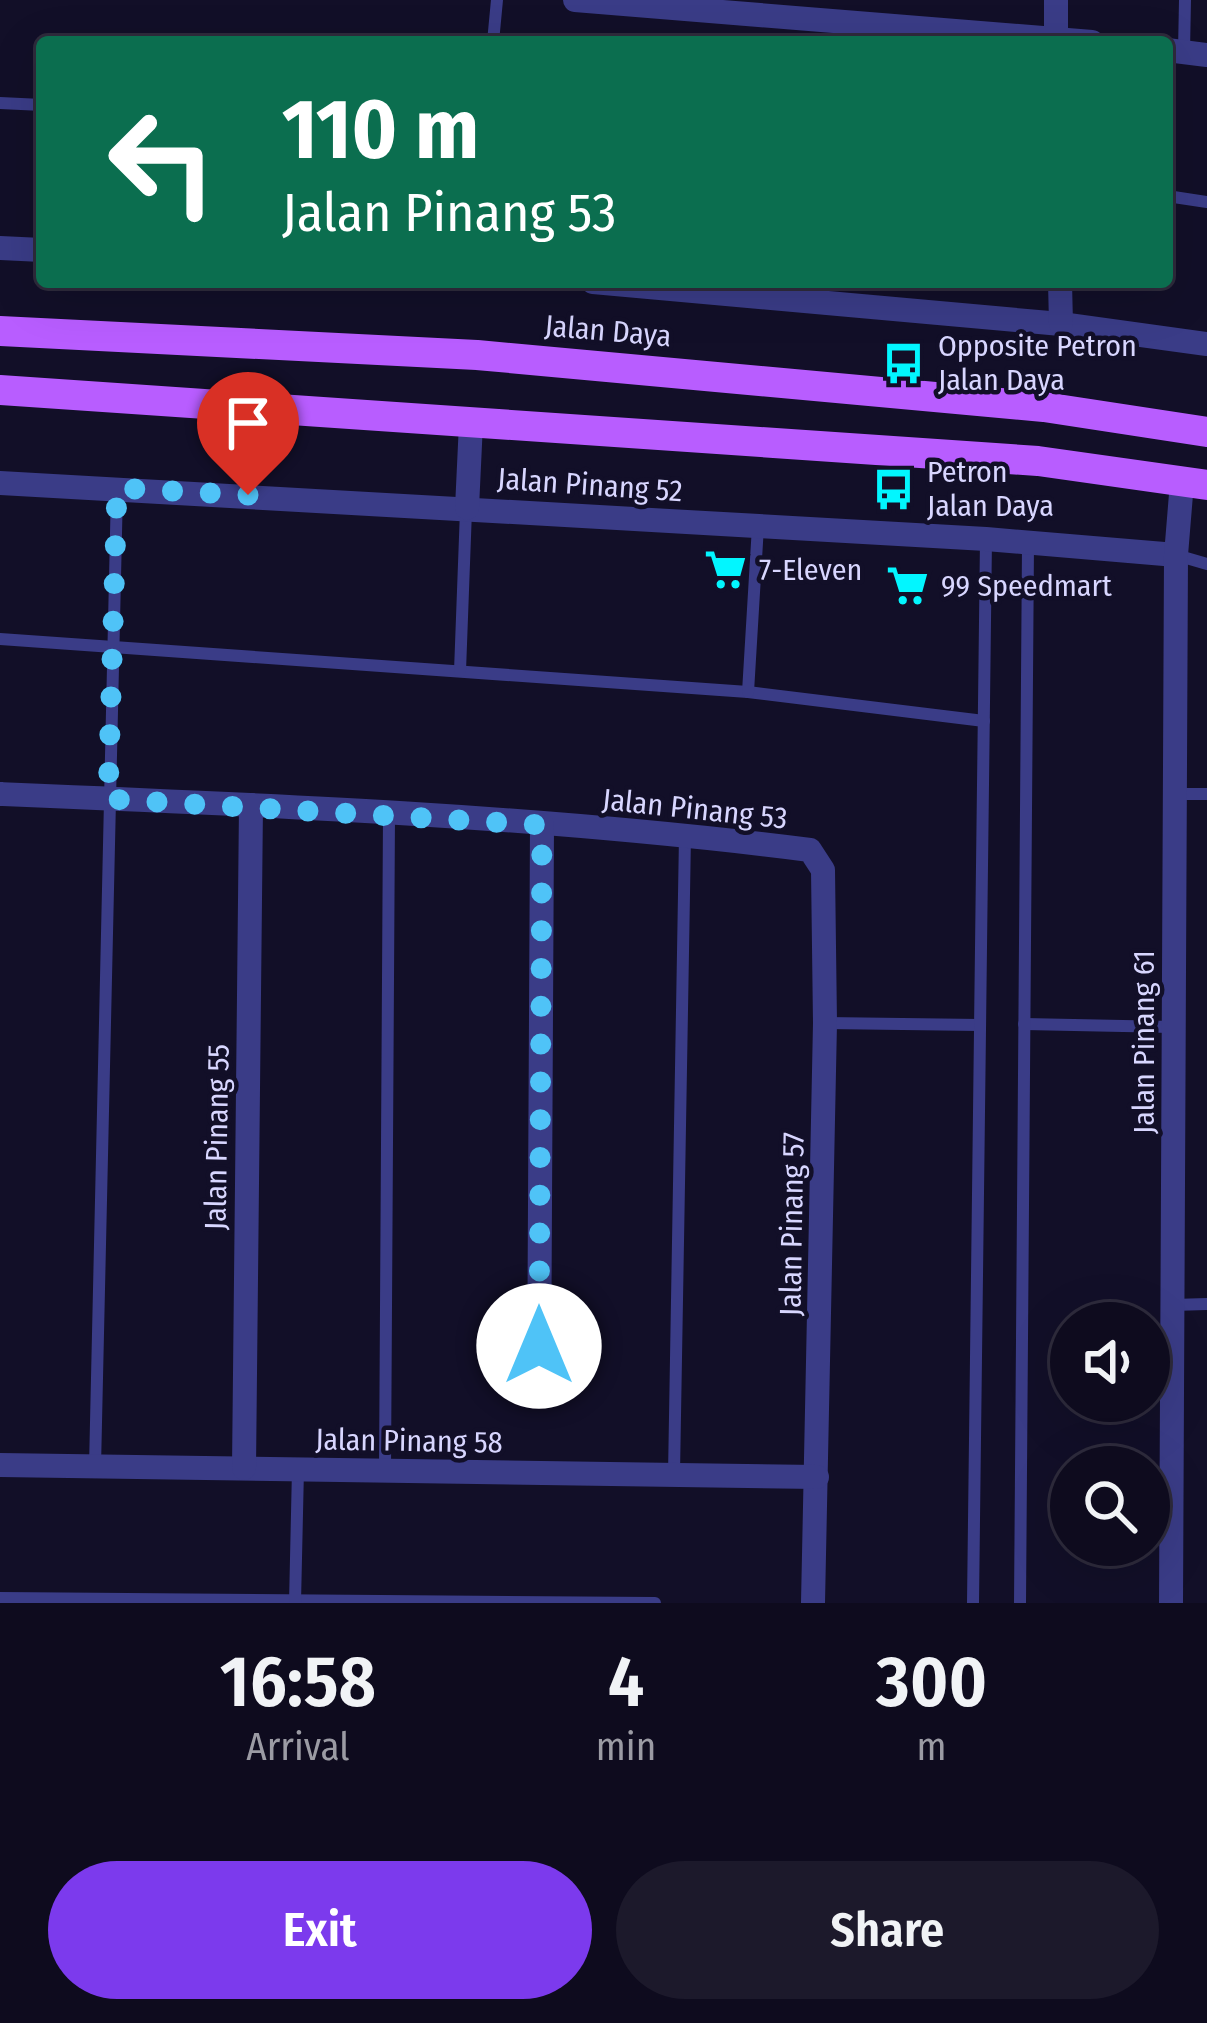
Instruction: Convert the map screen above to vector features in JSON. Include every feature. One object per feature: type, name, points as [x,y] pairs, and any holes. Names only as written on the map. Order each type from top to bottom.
[{"type":"main road","name":"Jalan Daya","points":[[0,331],[477,355],[1044,406],[1207,432]]},
{"type":"main road","points":[[0,390],[1038,461],[1195,483]]},
{"type":"street","points":[[574,0],[1019,36]]},
{"type":"street","points":[[1056,0],[1056,36]]},
{"type":"street","points":[[0,248],[36,250]]},
{"type":"street","points":[[659,288],[1061,324],[1207,344]]},
{"type":"street","points":[[1060,288],[1061,324]]},
{"type":"street","points":[[466,508],[471,422]]},
{"type":"street","name":"Jalan Pinang 52","points":[[0,483],[986,539],[1176,555]]},
{"type":"street","name":"Jalan Pinang 61","points":[[1172,1603],[1176,555],[1195,483]]},
{"type":"street","name":"Jalan Pinang 53","points":[[0,794],[685,834],[810,850]]},
{"type":"street","name":"Jalan Pinang 55","points":[[244,1468],[250,805]]},
{"type":"street","points":[[539,1394],[542,825]]},
{"type":"street","name":"Jalan Pinang 57","points":[[810,850],[824,870],[826,1023],[813,1603]]},
{"type":"street","name":"Jalan Pinang 58","points":[[0,1466],[817,1478]]},
{"type":"lane","points":[[494,36],[497,0]]},
{"type":"lane","points":[[1185,0],[1186,53]]},
{"type":"lane","points":[[0,103],[36,105]]},
{"type":"lane","points":[[1173,197],[1207,202]]},
{"type":"lane","points":[[95,1467],[117,488]]},
{"type":"lane","points":[[460,671],[466,508]]},
{"type":"lane","points":[[748,692],[758,526]]},
{"type":"lane","points":[[973,1603],[986,539]]},
{"type":"lane","points":[[1020,1603],[1028,545]]},
{"type":"lane","points":[[1176,555],[1207,564]]},
{"type":"lane","points":[[0,639],[748,692],[984,721]]},
{"type":"lane","points":[[1175,794],[1207,794]]},
{"type":"lane","points":[[385,1471],[389,815]]},
{"type":"lane","points":[[674,1474],[685,834]]},
{"type":"lane","points":[[826,1023],[980,1025]]},
{"type":"lane","points":[[1024,1024],[1174,1028]]},
{"type":"lane","points":[[1173,1304],[1207,1304]]},
{"type":"lane","points":[[295,1602],[298,1469]]},
{"type":"lane","points":[[0,1598],[655,1603]]},
{"type":"place","name":"Opposite Petron Jalan Daya","points":[[904,363]]},
{"type":"place","name":"Petron Jalan Daya","points":[[893,489]]},
{"type":"place","name":"7-Eleven","points":[[725,570]]},
{"type":"place","name":"99 Speedmart","points":[[907,586]]},
{"type":"route","points":[[248,495],[117,488],[108,799],[542,825],[539,1346]]}]
